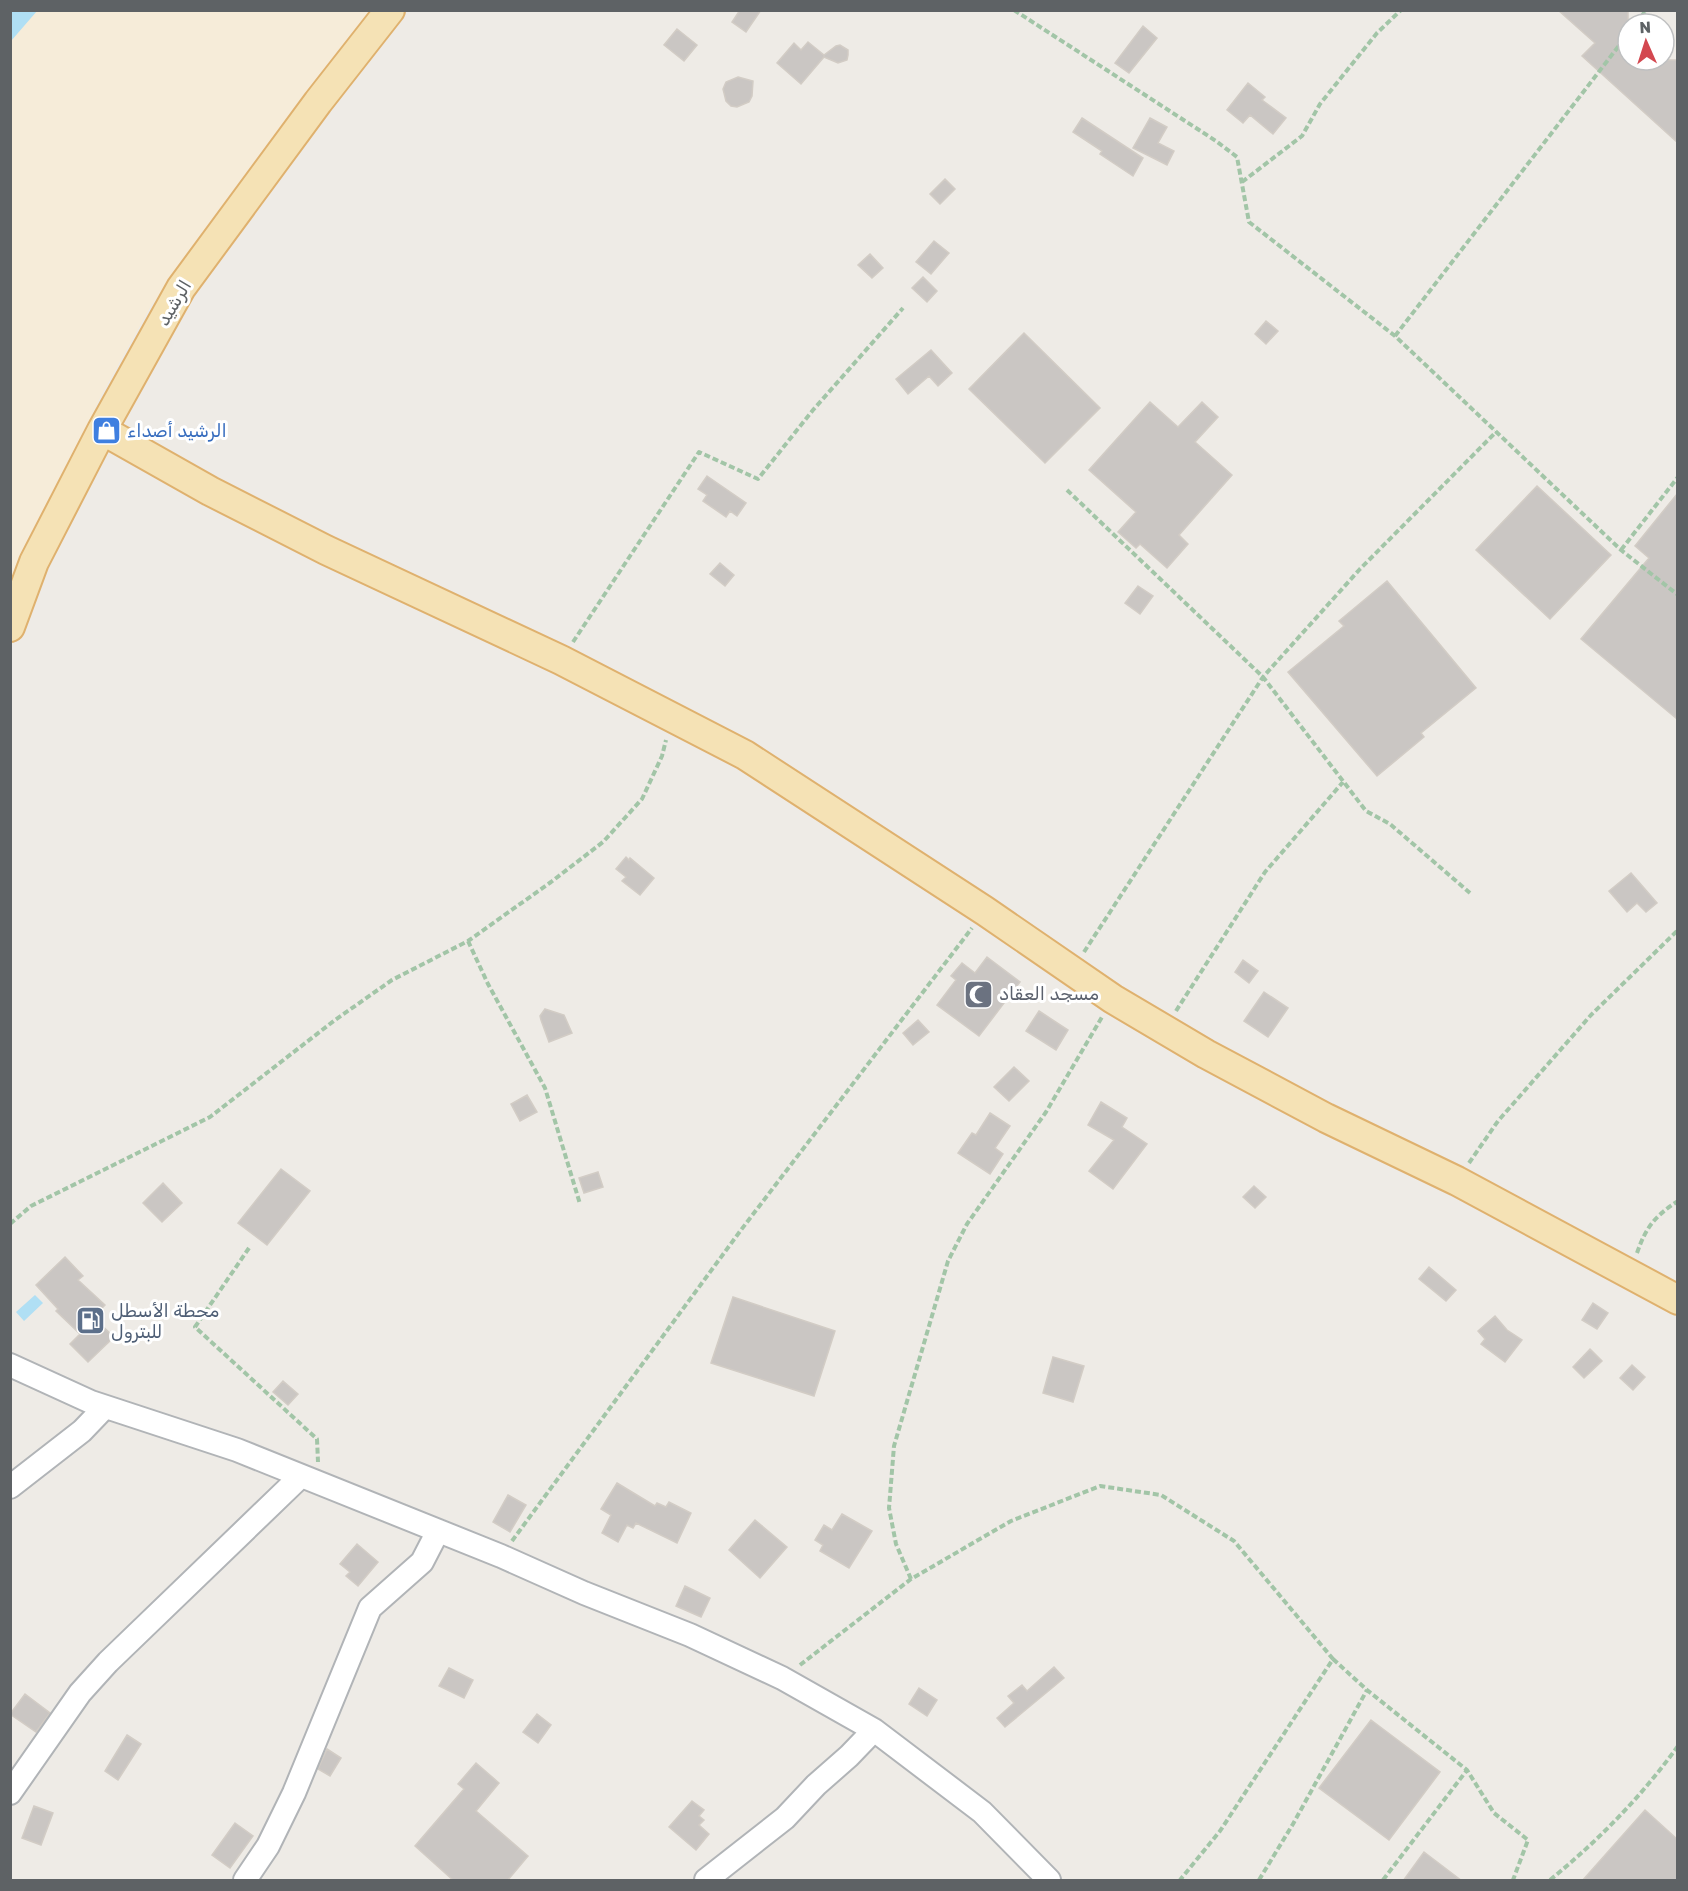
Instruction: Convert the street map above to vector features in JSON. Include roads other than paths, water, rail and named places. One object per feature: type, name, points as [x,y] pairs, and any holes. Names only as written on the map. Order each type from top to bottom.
[{"type":"main road","name":"الرشيد","points":[[10,627],[34,562],[102,430],[181,288],[318,102],[390,10]]},
{"type":"main road","points":[[102,430],[210,491],[273,523],[561,660],[745,755],[985,911],[1113,999],[1165,1030],[1326,1118],[1457,1181],[1677,1300]]},
{"type":"street","points":[[10,1365],[105,1407],[237,1450],[501,1556],[584,1593],[690,1635],[783,1678],[874,1730],[982,1812],[1049,1881]]},
{"type":"street","points":[[10,1487],[81,1431],[105,1407]]},
{"type":"street","points":[[10,1794],[80,1693],[108,1662],[310,1480]]},
{"type":"street","points":[[245,1881],[268,1846],[294,1793],[370,1608],[422,1562],[438,1531]]},
{"type":"street","points":[[706,1881],[785,1818],[874,1730]]},
{"type":"water","points":[[10,11],[37,11],[11,41]]},
{"type":"water","points":[[35,1295],[43,1303],[24,1321],[16,1312]]},
{"type":"place","name":"الرشيد أصداء","points":[[106,431]]},
{"type":"place","name":"مسجد العقاد","points":[[978,994]]},
{"type":"place","name":"محطة الأسطل للبترول","points":[[90,1321]]}]
